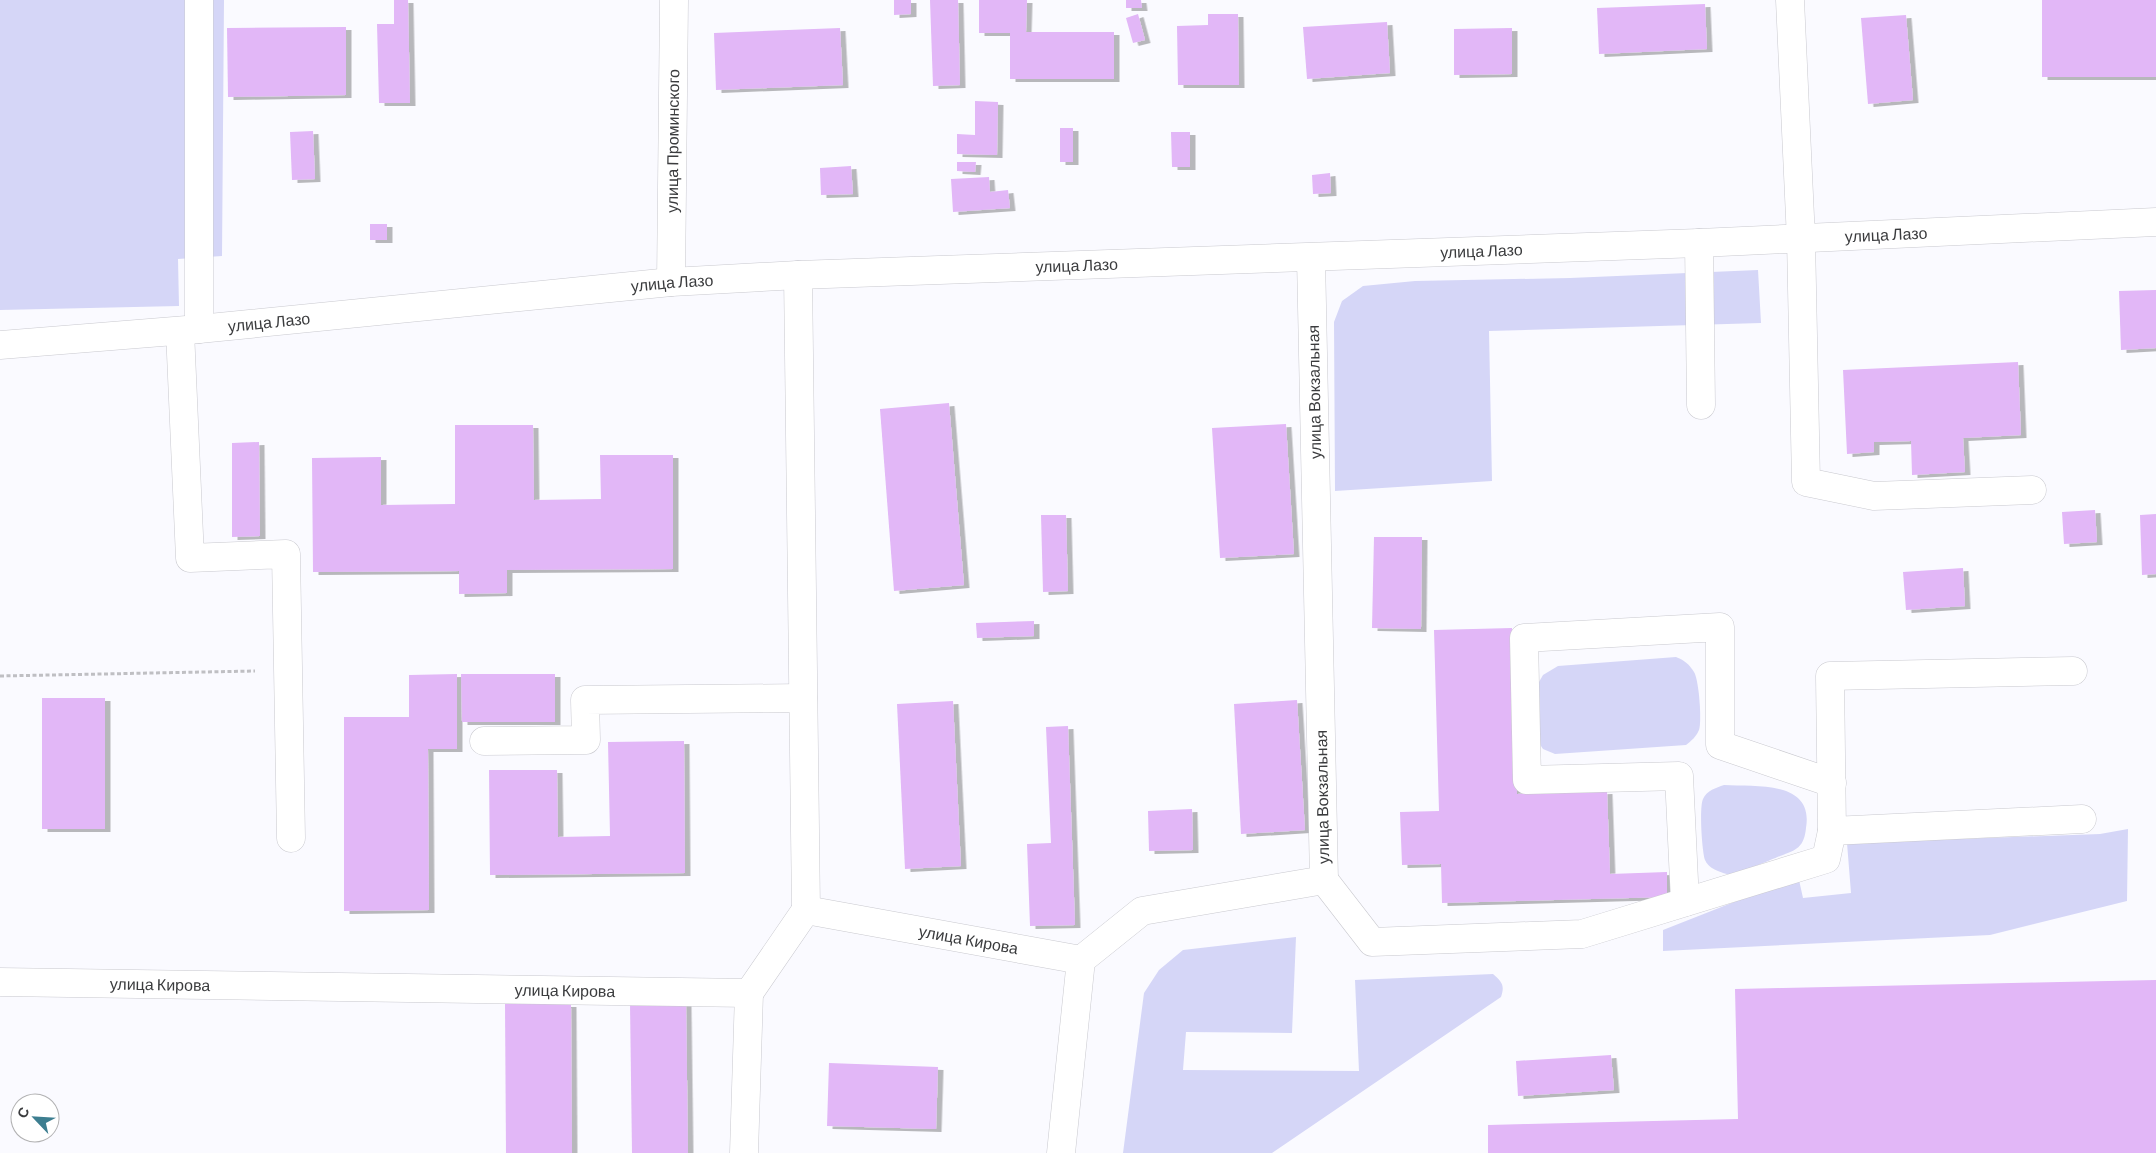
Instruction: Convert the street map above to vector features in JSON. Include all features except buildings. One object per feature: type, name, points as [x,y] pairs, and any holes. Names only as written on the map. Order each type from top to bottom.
[{"type":"street","points":[[198,0],[189,330],[190,558],[286,554],[290,838]]},
{"type":"street","name":"улица Проминского","points":[[671,282],[674,0]]},
{"type":"street","points":[[1790,0],[1801,239],[1806,482],[1874,496],[2032,490]]},
{"type":"street","name":"улица Лазо","points":[[0,345],[189,330],[671,282],[798,275],[1801,239],[2156,222]]},
{"type":"street","points":[[1699,243],[1701,406]]},
{"type":"street","name":"улица Вокзальная","points":[[1081,960],[1142,911],[1324,880],[1311,258]]},
{"type":"street","points":[[744,1153],[749,993],[806,910],[798,275]]},
{"type":"street","points":[[1685,902],[1679,776],[1527,780],[1524,638],[1720,627],[1720,745],[1832,783]]},
{"type":"street","points":[[1324,880],[1372,942],[1582,934],[1826,859],[1832,831],[1830,676],[2074,671]]},
{"type":"street","points":[[484,741],[586,740],[585,700],[804,698]]},
{"type":"street","points":[[1832,831],[2082,819]]},
{"type":"street","name":"улица Кирова","points":[[806,910],[1081,960]]},
{"type":"street","points":[[1061,1153],[1081,960]]},
{"type":"street","name":"улица Кирова","points":[[0,982],[749,993]]},
{"type":"path","points":[[0,676],[288,670]]},
{"type":"shaded area","points":[[0,0],[224,0],[222,256],[178,259],[179,306],[0,310]]},
{"type":"shaded area","points":[[1758,270],[1761,323],[1489,331],[1492,481],[1335,491],[1334,322],[1342,301],[1363,286],[1415,281],[1570,278]]},
{"type":"shaded area","points":[[1676,657],[1686,663],[1694,672],[1699,691],[1699,730],[1695,737],[1686,745],[1555,754],[1543,749],[1535,737],[1535,689],[1543,675],[1558,666]]},
{"type":"shaded area","points":[[1724,785],[1780,789],[1792,794],[1801,801],[1806,812],[1806,828],[1799,847],[1791,852],[1731,874],[1717,871],[1706,863],[1701,829],[1703,799],[1707,793]]},
{"type":"shaded area","points":[[2128,829],[2127,901],[1990,935],[1663,951],[1663,930],[1757,893],[1799,880],[1803,898],[1851,893],[1847,843],[2100,834]]},
{"type":"shaded area","points":[[1296,937],[1292,1033],[1186,1032],[1183,1070],[1359,1071],[1355,980],[1493,974],[1502,984],[1501,997],[1272,1153],[1123,1153],[1144,993],[1159,970],[1183,950]]}]
